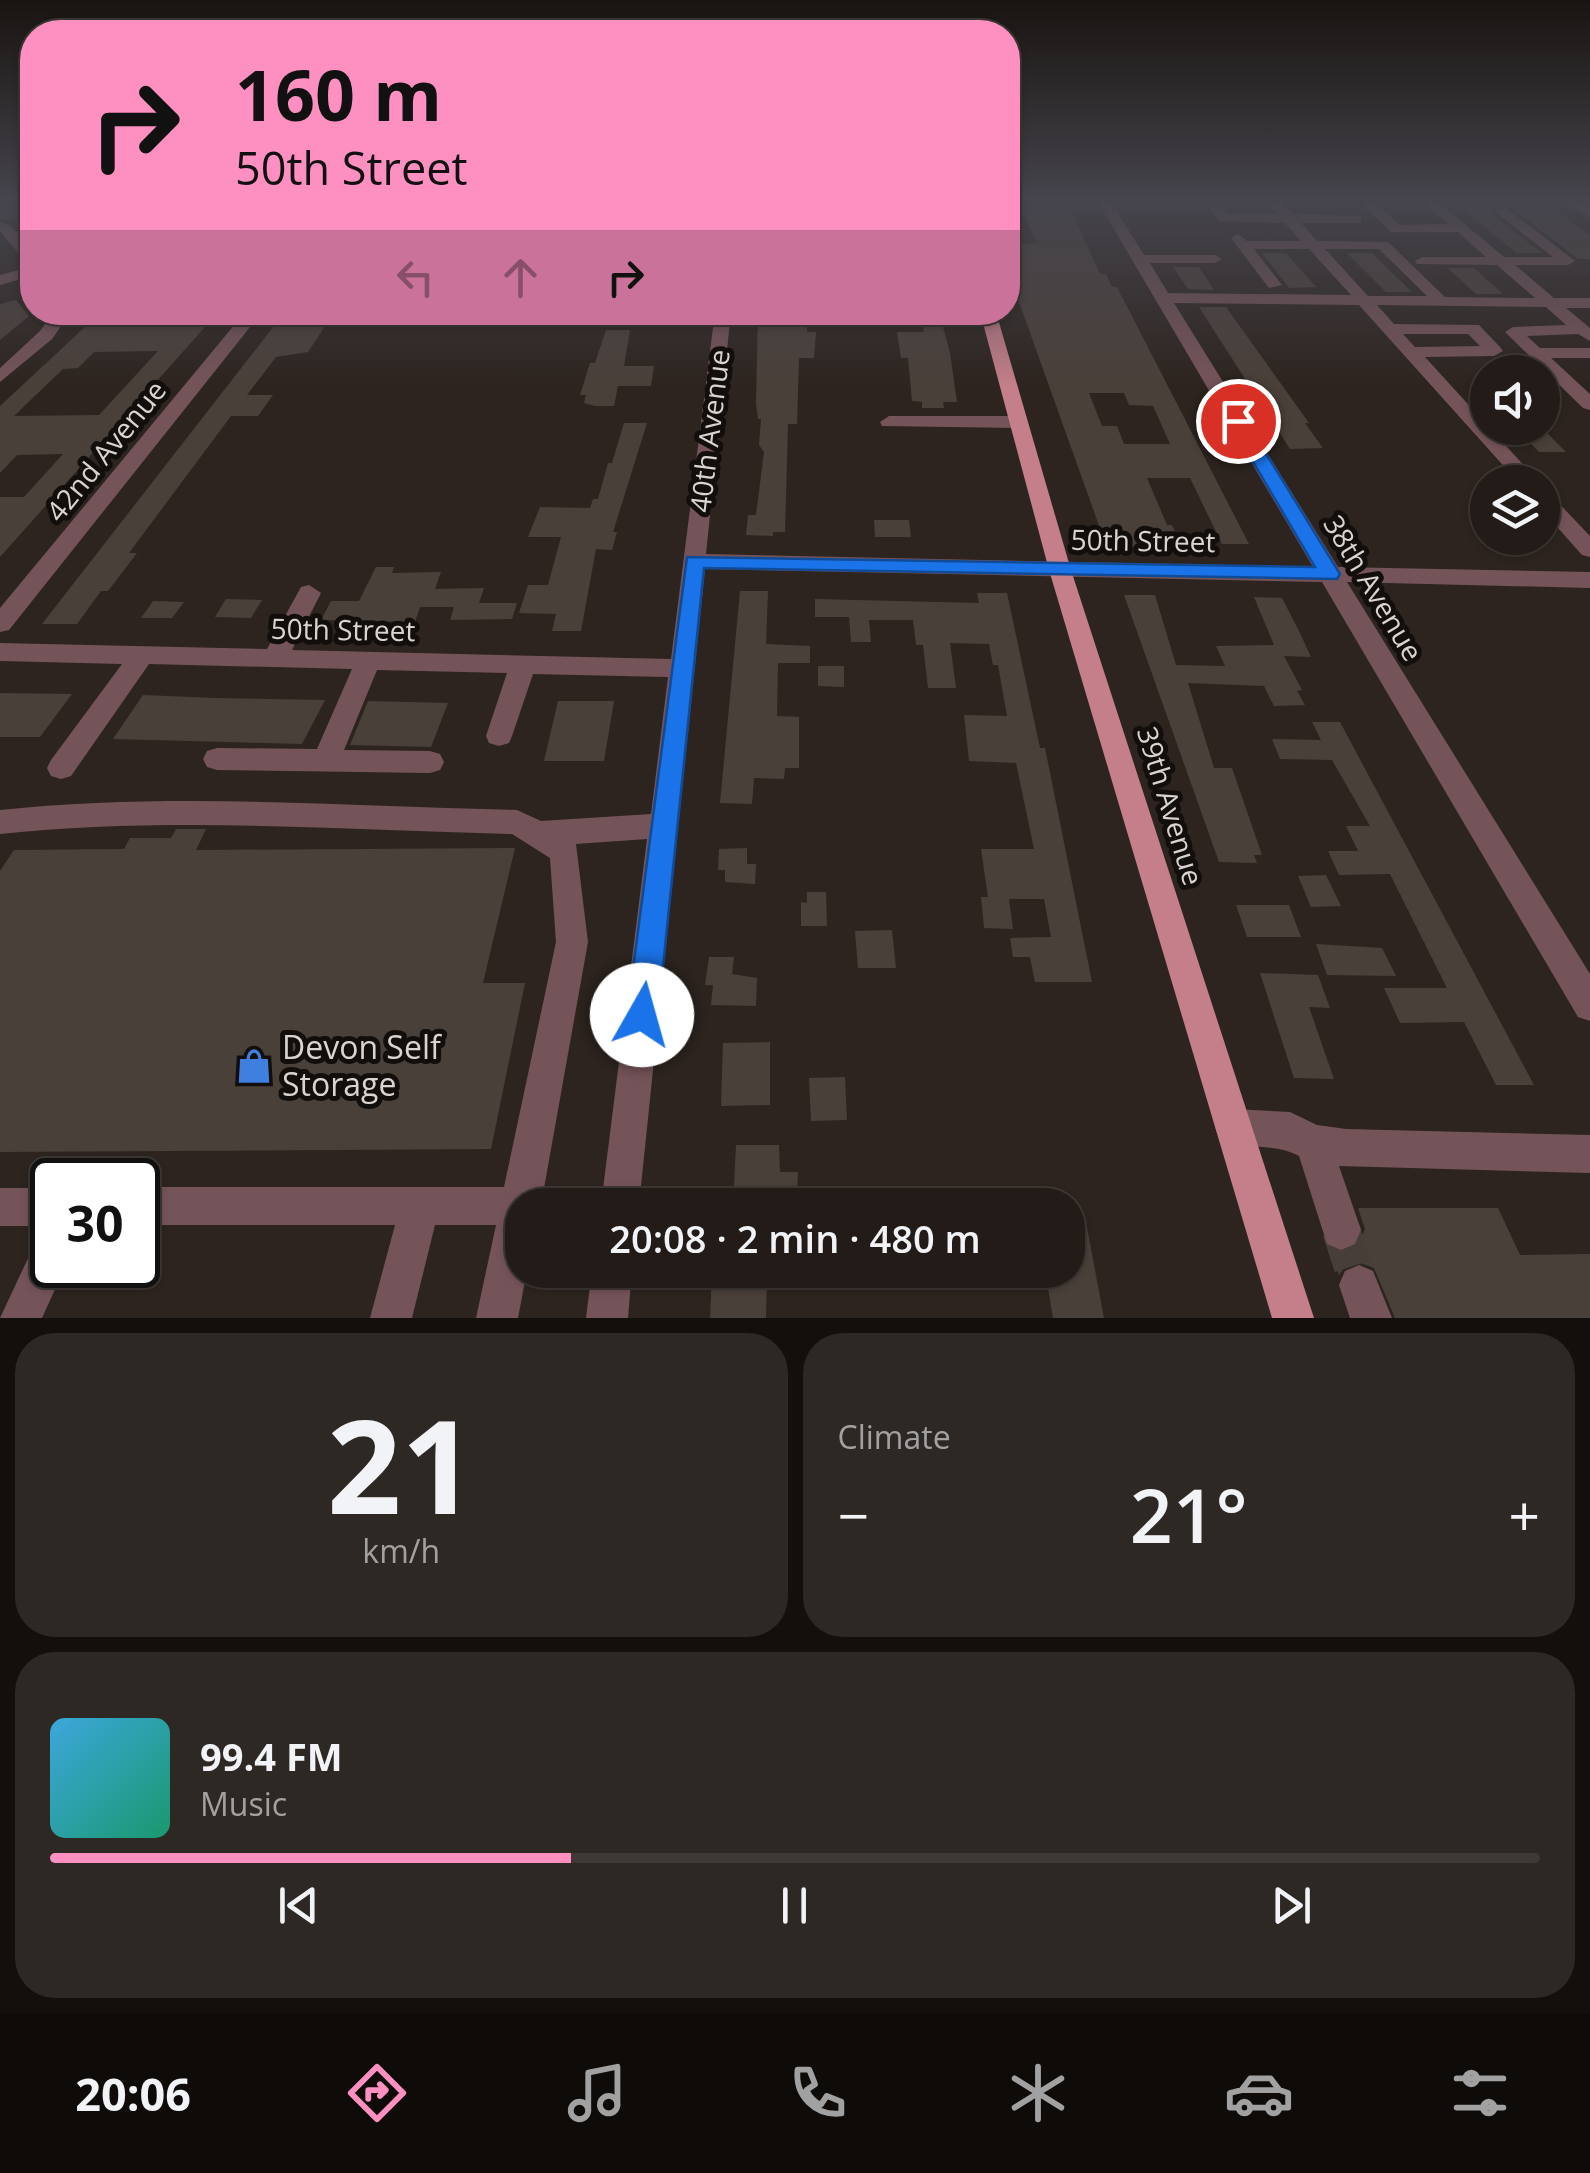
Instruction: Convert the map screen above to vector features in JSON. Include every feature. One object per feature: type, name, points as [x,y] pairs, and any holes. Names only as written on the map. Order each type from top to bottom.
[{"type":"main road","name":"39th Avenue","points":[[992,325],[1060,570],[1293,1318]]},
{"type":"street","name":"38th Avenue","points":[[1143,264],[1590,1005]]},
{"type":"street","points":[[1166,264],[1365,301],[1590,303]]},
{"type":"street","points":[[1257,264],[1274,286]]},
{"type":"street","points":[[1330,264],[1514,465]]},
{"type":"street","points":[[1403,264],[1442,302]]},
{"type":"street","points":[[1426,264],[1467,302]]},
{"type":"street","points":[[1503,264],[1586,333]]},
{"type":"street","points":[[1164,298],[1226,274]]},
{"type":"street","points":[[1438,275],[1516,276]]},
{"type":"street","points":[[0,377],[53,325]]},
{"type":"street","name":"42nd Avenue","points":[[0,624],[243,325]]},
{"type":"street","name":"40th Avenue","points":[[622,1188],[721,325]]},
{"type":"street","points":[[1390,329],[1472,330],[1494,351],[1411,352]]},
{"type":"street","points":[[1586,333],[1516,330],[1514,334],[1535,354],[1590,353]]},
{"type":"street","points":[[1560,377],[1590,377]]},
{"type":"street","points":[[1560,377],[1589,403]]},
{"type":"street","points":[[889,422],[1018,422]]},
{"type":"street","points":[[1560,516],[1590,550]]},
{"type":"street","points":[[1566,523],[1590,523]]},
{"type":"street","name":"50th Street","points":[[694,561],[1590,580]]},
{"type":"street","points":[[275,658],[310,592]]},
{"type":"street","name":"50th Street","points":[[0,652],[684,668]]},
{"type":"street","points":[[61,768],[142,655]]},
{"type":"street","points":[[326,760],[370,660]]},
{"type":"street","points":[[500,736],[523,664]]},
{"type":"street","points":[[217,759],[430,762]]},
{"type":"street","points":[[0,822],[58,816],[517,822],[565,851],[572,942],[524,1188]]},
{"type":"street","points":[[538,834],[666,825]]},
{"type":"street","points":[[1234,1127],[1290,1130],[1313,1143],[1346,1148],[1590,1154]]},
{"type":"street","points":[[1313,1143],[1342,1230]]},
{"type":"street","points":[[160,1206],[505,1206]]},
{"type":"street","points":[[391,1318],[420,1206]]},
{"type":"street","points":[[0,1207],[30,1207]]},
{"type":"street","points":[[497,1318],[505,1279]]},
{"type":"street","points":[[21,1318],[35,1288]]},
{"type":"street","points":[[607,1318],[610,1288]]},
{"type":"building","points":[[1020,264],[1095,264],[1112,287],[1117,287],[1249,544],[1222,544],[1190,478],[1147,478],[1167,525],[1172,525],[1181,545],[1107,548],[1020,305]],"holes":[[[1089,393],[1124,393],[1129,405],[1153,406],[1170,444],[1124,444],[1117,426],[1102,426]]]},
{"type":"building","points":[[1270,264],[1295,264],[1316,287],[1289,288]]},
{"type":"building","points":[[1358,264],[1383,264],[1412,292],[1386,292]]},
{"type":"building","points":[[1173,267],[1199,267],[1214,290],[1188,289]]},
{"type":"building","points":[[1448,268],[1474,268],[1503,294],[1476,294]]},
{"type":"building","points":[[16,300],[20,305],[20,323],[0,340],[0,304]]},
{"type":"building","points":[[1199,307],[1226,307],[1323,448],[1290,449]]},
{"type":"building","points":[[87,325],[207,325],[0,557],[0,497],[24,497],[63,454],[17,455],[0,473],[0,406]],"holes":[[[158,351],[99,415],[14,416],[63,369],[78,368],[94,352]]]},
{"type":"building","points":[[275,325],[326,325],[308,352],[276,357],[247,395],[273,395],[258,416],[231,416],[129,553],[137,553],[77,624],[42,624]]},
{"type":"building","points":[[758,325],[807,325],[807,332],[816,332],[814,358],[799,358],[797,424],[788,424],[785,532],[773,532],[773,536],[746,535],[748,515],[756,515],[764,452],[759,445],[761,419],[756,403]]},
{"type":"building","points":[[923,325],[942,325],[950,353],[957,402],[943,402],[944,408],[922,408],[922,402],[912,401],[908,358],[901,358],[897,332],[924,332]]},
{"type":"building","points":[[606,330],[630,330],[624,366],[654,366],[651,386],[618,386],[614,406],[595,406],[584,403],[586,395],[580,395]]},
{"type":"building","points":[[624,423],[647,423],[613,532],[617,532],[612,550],[596,549],[581,631],[552,631],[556,614],[519,613],[528,585],[548,585],[561,537],[528,537],[540,507],[590,508],[593,499],[598,499]]},
{"type":"building","points":[[1532,445],[1559,445],[1566,452],[1539,452]]},
{"type":"building","points":[[874,520],[909,520],[911,537],[875,537]]},
{"type":"building","points":[[376,567],[394,567],[392,573],[441,572],[435,589],[484,588],[479,603],[517,603],[512,619],[450,620],[454,607],[420,607],[415,622],[321,620],[331,601],[359,601]]},
{"type":"building","points":[[740,591],[768,591],[766,644],[810,646],[810,663],[778,663],[777,716],[799,717],[799,768],[785,768],[784,779],[754,778],[752,804],[720,803]]},
{"type":"building","points":[[977,593],[1007,593],[1040,748],[1045,748],[1092,982],[1035,982],[1030,957],[1013,957],[1010,938],[1051,937],[1044,899],[1009,899],[1013,929],[984,928],[981,897],[988,897],[981,849],[1034,849],[1016,763],[969,761],[964,715],[1007,716],[998,665],[993,665],[989,644],[950,643],[956,688],[928,688],[923,645],[916,645],[913,620],[869,620],[871,642],[851,642],[849,617],[815,617],[815,599],[979,603]]},
{"type":"building","points":[[1124,595],[1155,595],[1176,665],[1225,666],[1216,646],[1274,645],[1254,597],[1282,598],[1299,631],[1311,657],[1284,656],[1302,690],[1297,691],[1305,705],[1274,706],[1264,686],[1188,683],[1214,768],[1232,768],[1262,855],[1254,855],[1257,863],[1219,862]]},
{"type":"building","points":[[226,599],[262,600],[251,618],[215,617]]},
{"type":"building","points":[[153,601],[184,602],[172,618],[141,618]]},
{"type":"building","points":[[818,666],[844,666],[844,687],[818,686]]},
{"type":"building","points":[[0,693],[72,694],[40,737],[0,737]]},
{"type":"building","points":[[143,695],[325,700],[302,744],[113,739]]},
{"type":"building","points":[[368,701],[448,703],[431,747],[350,745]]},
{"type":"building","points":[[558,701],[614,701],[604,761],[544,761]]},
{"type":"building","points":[[1312,722],[1340,722],[1534,1085],[1496,1085],[1464,1022],[1400,1023],[1384,988],[1447,988],[1390,874],[1339,875],[1328,851],[1358,851],[1346,826],[1370,826],[1332,760],[1280,759],[1272,739],[1321,740]]},
{"type":"building","name":"Devon Self Storage","points":[[176,829],[206,829],[196,850],[515,848],[483,983],[525,983],[491,1149],[0,1152],[0,871],[14,850],[124,849],[130,838],[171,838]]},
{"type":"building","points":[[747,848],[747,864],[756,864],[755,884],[725,882],[725,870],[718,870],[719,849]]},
{"type":"building","points":[[1326,875],[1341,906],[1311,907],[1298,876]]},
{"type":"building","points":[[807,892],[826,892],[827,926],[801,926],[801,902],[807,903]]},
{"type":"building","points":[[1236,905],[1289,905],[1301,937],[1247,937]]},
{"type":"building","points":[[892,930],[896,968],[858,968],[855,931]]},
{"type":"building","points":[[1316,944],[1382,948],[1396,976],[1327,975]]},
{"type":"building","points":[[709,957],[734,957],[732,974],[757,978],[756,1006],[711,1005],[713,985],[705,985]]},
{"type":"building","points":[[1260,973],[1318,975],[1330,1008],[1309,1007],[1334,1079],[1294,1078]]},
{"type":"building","points":[[770,1042],[770,1105],[721,1106],[723,1043]]},
{"type":"building","points":[[845,1077],[847,1120],[811,1121],[809,1078]]},
{"type":"building","points":[[736,1145],[779,1145],[780,1172],[798,1172],[797,1188],[734,1188]]},
{"type":"building","points":[[1358,1208],[1498,1208],[1520,1255],[1590,1254],[1590,1318],[1395,1318],[1374,1268],[1358,1262],[1339,1275],[1331,1250],[1342,1253],[1358,1245],[1365,1229]]},
{"type":"building","points":[[1086,1222],[1104,1318],[1053,1318],[1048,1288],[1085,1288]]},
{"type":"building","points":[[711,1288],[767,1288],[766,1318],[710,1318]]},
{"type":"tunnel","points":[[1341,1230],[1359,1285]]},
{"type":"place","name":"Devon Self Storage","points":[[254,1066]]},
{"type":"route","points":[[642,1015],[694,561],[1329,574],[1238,421]]}]
